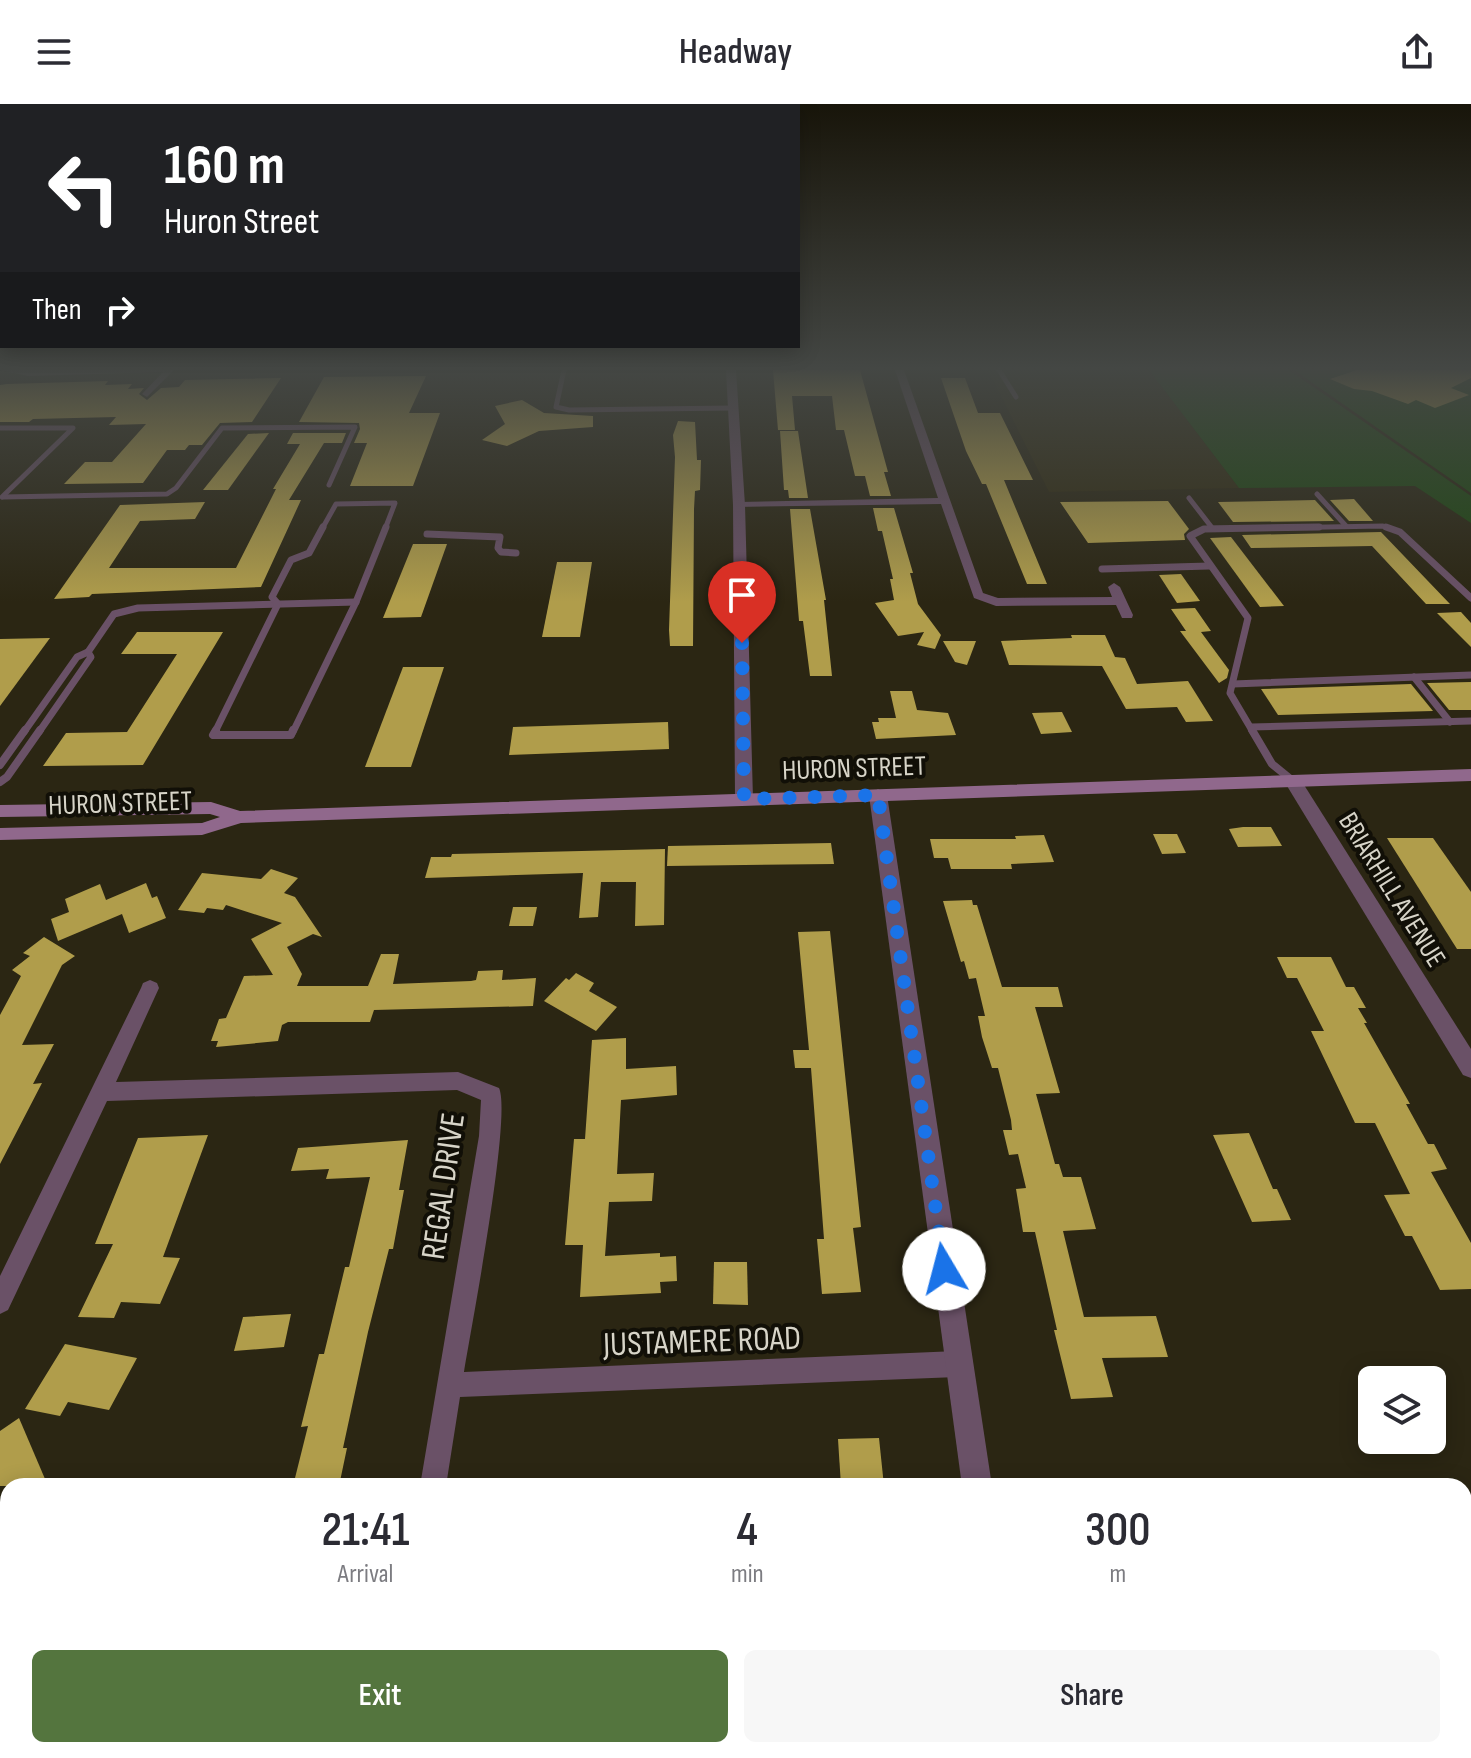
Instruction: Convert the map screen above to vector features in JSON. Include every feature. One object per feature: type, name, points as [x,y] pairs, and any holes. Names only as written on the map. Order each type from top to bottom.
[{"type":"main road","name":"HURON STREET","points":[[0,834],[202,829],[240,817],[1471,775]]},
{"type":"main road","name":"HURON STREET","points":[[0,811],[211,808],[240,817]]},
{"type":"street","points":[[735,447],[739,505],[744,799]]},
{"type":"street","points":[[925,447],[974,586],[984,600],[1120,601]]},
{"type":"street","points":[[739,505],[943,501]]},
{"type":"street","points":[[1114,587],[1127,615]]},
{"type":"street","name":"BRIARHILL AVENUE","points":[[1293,781],[1471,1068]]},
{"type":"street","points":[[878,795],[976,1478]]},
{"type":"street","points":[[0,1302],[150,988]]},
{"type":"street","name":"REGAL DRIVE","points":[[101,1092],[458,1081],[492,1095],[490,1136],[434,1478]]},
{"type":"street","name":"JUSTAMERE ROAD","points":[[450,1385],[957,1364]]},
{"type":"lane","points":[[1,498],[53,447]]},
{"type":"lane","points":[[1,498],[167,494],[176,488],[207,447]]},
{"type":"lane","points":[[329,485],[346,447]]},
{"type":"lane","points":[[1317,494],[1346,526]]},
{"type":"lane","points":[[1189,498],[1213,529]]},
{"type":"lane","points":[[395,503],[356,602],[291,735],[213,735],[278,604],[272,597],[291,560],[309,553],[336,504],[395,503]]},
{"type":"lane","points":[[1293,781],[1272,764],[1230,693],[1248,618],[1190,536],[1197,530],[1213,529],[1383,526],[1400,532],[1471,598]]},
{"type":"lane","points":[[427,534],[500,537],[498,548],[501,552],[516,553]]},
{"type":"lane","points":[[1102,569],[1209,566]]},
{"type":"lane","points":[[0,765],[77,657],[88,652],[114,614],[138,608],[356,602]]},
{"type":"lane","points":[[0,782],[7,777],[91,657],[88,652]]},
{"type":"lane","points":[[1233,684],[1471,675]]},
{"type":"lane","points":[[1414,677],[1450,722]]},
{"type":"lane","points":[[1251,727],[1471,721]]},
{"type":"shaded area","points":[[1027,447],[1208,447],[1239,488],[1049,492]]},
{"type":"green space","points":[[1208,447],[1400,447],[1471,496],[1471,523],[1415,486],[1239,488]]},
{"type":"green space","points":[[1405,447],[1471,447],[1471,493]]},
{"type":"building","points":[[125,447],[187,447],[185,450],[167,450],[143,483],[64,484],[85,462],[112,462]]},
{"type":"building","points":[[237,447],[259,447],[228,490],[203,490]]},
{"type":"building","points":[[298,447],[321,447],[289,500],[301,500],[261,587],[92,594],[89,597],[54,599],[120,505],[205,502],[195,519],[140,521],[109,568],[236,568],[276,489],[273,489]]},
{"type":"building","points":[[365,447],[427,447],[413,486],[350,486]]},
{"type":"building","points":[[674,447],[696,447],[697,460],[701,460],[700,490],[695,491],[694,509],[693,646],[670,646]]},
{"type":"building","points":[[781,447],[800,447],[808,498],[789,498],[788,490],[784,490]]},
{"type":"building","points":[[848,447],[881,447],[891,496],[870,496],[865,476],[855,476]]},
{"type":"building","points":[[965,447],[1017,447],[1033,480],[1004,480],[1047,584],[1027,584],[986,484],[982,484]]},
{"type":"building","points":[[1354,499],[1373,521],[1349,521],[1330,500]]},
{"type":"building","points":[[1315,500],[1334,521],[1233,522],[1218,502]]},
{"type":"building","points":[[1168,501],[1189,529],[1184,534],[1185,540],[1088,543],[1060,502]]},
{"type":"building","points":[[873,508],[894,508],[913,573],[910,573],[918,604],[941,635],[935,649],[917,645],[924,632],[898,636],[875,603],[894,600],[890,579],[893,579],[882,531],[878,531]]},
{"type":"building","points":[[790,509],[810,509],[826,600],[832,676],[810,676],[803,621],[799,621]]},
{"type":"building","points":[[1381,532],[1450,604],[1426,604],[1372,546],[1251,548],[1242,535]]},
{"type":"building","points":[[1231,537],[1284,606],[1260,607],[1210,538]]},
{"type":"building","points":[[413,544],[447,544],[421,617],[383,618]]},
{"type":"building","points":[[557,562],[592,562],[580,637],[542,637]]},
{"type":"building","points":[[1181,574],[1200,601],[1177,603],[1159,575]]},
{"type":"building","points":[[1195,608],[1211,631],[1201,632],[1229,670],[1227,678],[1219,683],[1180,631],[1186,631],[1171,609]]},
{"type":"building","points":[[1461,612],[1471,623],[1471,647],[1437,613]]},
{"type":"building","points":[[137,632],[223,632],[143,765],[43,766],[66,733],[127,732],[177,654],[121,654]]},
{"type":"building","points":[[1071,635],[1105,635],[1115,657],[1125,658],[1137,684],[1188,681],[1213,721],[1186,722],[1177,707],[1126,709],[1102,666],[1009,665],[1001,641],[1072,638]]},
{"type":"building","points":[[50,638],[0,706],[0,639]]},
{"type":"building","points":[[943,641],[976,641],[967,665],[955,662]]},
{"type":"building","points":[[403,667],[444,667],[411,767],[365,767]]},
{"type":"building","points":[[1471,682],[1471,710],[1449,710],[1427,683]]},
{"type":"building","points":[[1411,684],[1433,711],[1278,715],[1261,689]]},
{"type":"building","points":[[890,691],[912,691],[917,710],[948,713],[956,735],[876,739],[872,722],[879,722],[878,718],[896,718]]},
{"type":"building","points":[[1062,712],[1072,732],[1041,734],[1032,713]]},
{"type":"building","points":[[668,722],[669,749],[509,755],[513,727]]},
{"type":"building","points":[[1271,827],[1282,846],[1238,847],[1229,829]]},
{"type":"building","points":[[1153,834],[1177,834],[1186,853],[1162,854]]},
{"type":"building","points":[[1044,835],[1054,862],[1011,864],[1012,869],[951,869],[948,858],[934,858],[930,839],[1016,839],[1015,836]]},
{"type":"building","points":[[1387,838],[1433,838],[1471,892],[1471,949],[1457,949]]},
{"type":"building","points":[[831,843],[834,864],[667,866],[668,846]]},
{"type":"building","points":[[665,849],[664,925],[635,926],[636,882],[601,882],[598,917],[579,918],[583,873],[425,878],[431,857],[451,857],[452,854]]},
{"type":"building","points":[[271,869],[298,878],[284,893],[295,897],[322,937],[313,934],[287,947],[302,974],[297,986],[368,986],[381,954],[399,954],[393,984],[471,981],[476,980],[478,971],[503,970],[502,980],[536,978],[533,1006],[374,1010],[370,1022],[288,1022],[282,1025],[278,1041],[216,1047],[218,1041],[211,1041],[219,1019],[226,1018],[244,976],[273,975],[251,939],[282,923],[226,905],[223,910],[207,908],[204,913],[178,910],[202,873],[261,879]]},
{"type":"building","points":[[146,883],[152,898],[157,896],[166,918],[129,933],[122,914],[58,941],[51,919],[69,912],[65,899],[100,884],[106,900]]},
{"type":"building","points":[[972,900],[973,905],[977,905],[1002,987],[1058,987],[1063,1007],[1035,1007],[1060,1093],[1036,1094],[1055,1164],[1059,1164],[1063,1177],[1081,1177],[1096,1229],[1063,1231],[1084,1317],[1156,1316],[1168,1357],[1102,1358],[1113,1397],[1071,1399],[1035,1232],[1023,1232],[1016,1189],[1026,1188],[1018,1154],[1009,1155],[1003,1130],[1012,1130],[1011,1120],[998,1068],[992,1068],[982,1037],[978,1016],[985,1016],[976,978],[969,979],[964,961],[961,962],[943,901]]},
{"type":"building","points":[[513,907],[537,907],[533,926],[509,926]]},
{"type":"building","points":[[830,931],[861,1227],[853,1228],[861,1292],[822,1294],[817,1239],[824,1239],[811,1068],[795,1068],[793,1050],[809,1050],[798,932]]},
{"type":"building","points":[[44,937],[75,956],[62,965],[22,1045],[54,1044],[33,1084],[42,1083],[0,1164],[0,1015],[21,976],[12,970],[30,956],[23,953]]},
{"type":"building","points":[[1277,957],[1331,957],[1346,987],[1354,987],[1366,1008],[1358,1008],[1367,1023],[1364,1023],[1410,1104],[1406,1104],[1428,1144],[1434,1144],[1447,1169],[1431,1172],[1471,1243],[1471,1289],[1440,1290],[1412,1236],[1405,1236],[1384,1195],[1410,1194],[1375,1123],[1355,1123],[1311,1031],[1324,1031],[1297,978],[1287,978]]},
{"type":"building","points":[[576,973],[594,983],[589,991],[617,1007],[596,1031],[544,1001],[566,978],[569,980]]},
{"type":"building","points":[[626,1038],[626,1069],[676,1066],[677,1095],[621,1100],[617,1174],[654,1173],[652,1201],[609,1202],[605,1256],[660,1253],[660,1257],[676,1256],[677,1281],[660,1282],[661,1293],[580,1297],[583,1245],[565,1245],[574,1139],[585,1139],[592,1040]]},
{"type":"building","points":[[1249,1133],[1273,1189],[1277,1189],[1291,1220],[1252,1222],[1213,1135]]},
{"type":"building","points":[[208,1135],[163,1257],[180,1258],[160,1304],[121,1302],[114,1318],[78,1317],[113,1244],[95,1244],[138,1138]]},
{"type":"building","points":[[408,1140],[399,1190],[404,1190],[393,1249],[389,1249],[368,1332],[343,1448],[347,1448],[341,1478],[295,1478],[308,1426],[301,1427],[319,1354],[324,1354],[370,1177],[326,1179],[329,1169],[291,1171],[298,1148]]},
{"type":"building","points":[[714,1262],[747,1262],[748,1305],[713,1304]]},
{"type":"building","points":[[291,1314],[284,1347],[234,1351],[243,1317]]},
{"type":"building","points":[[65,1344],[137,1358],[109,1410],[68,1402],[60,1416],[25,1409]]},
{"type":"building","points":[[19,1418],[45,1478],[0,1478],[0,1431]]},
{"type":"building","points":[[879,1438],[883,1478],[840,1478],[838,1439]]},
{"type":"route","points":[[742,643],[744,799],[878,795],[944,1269]]}]
